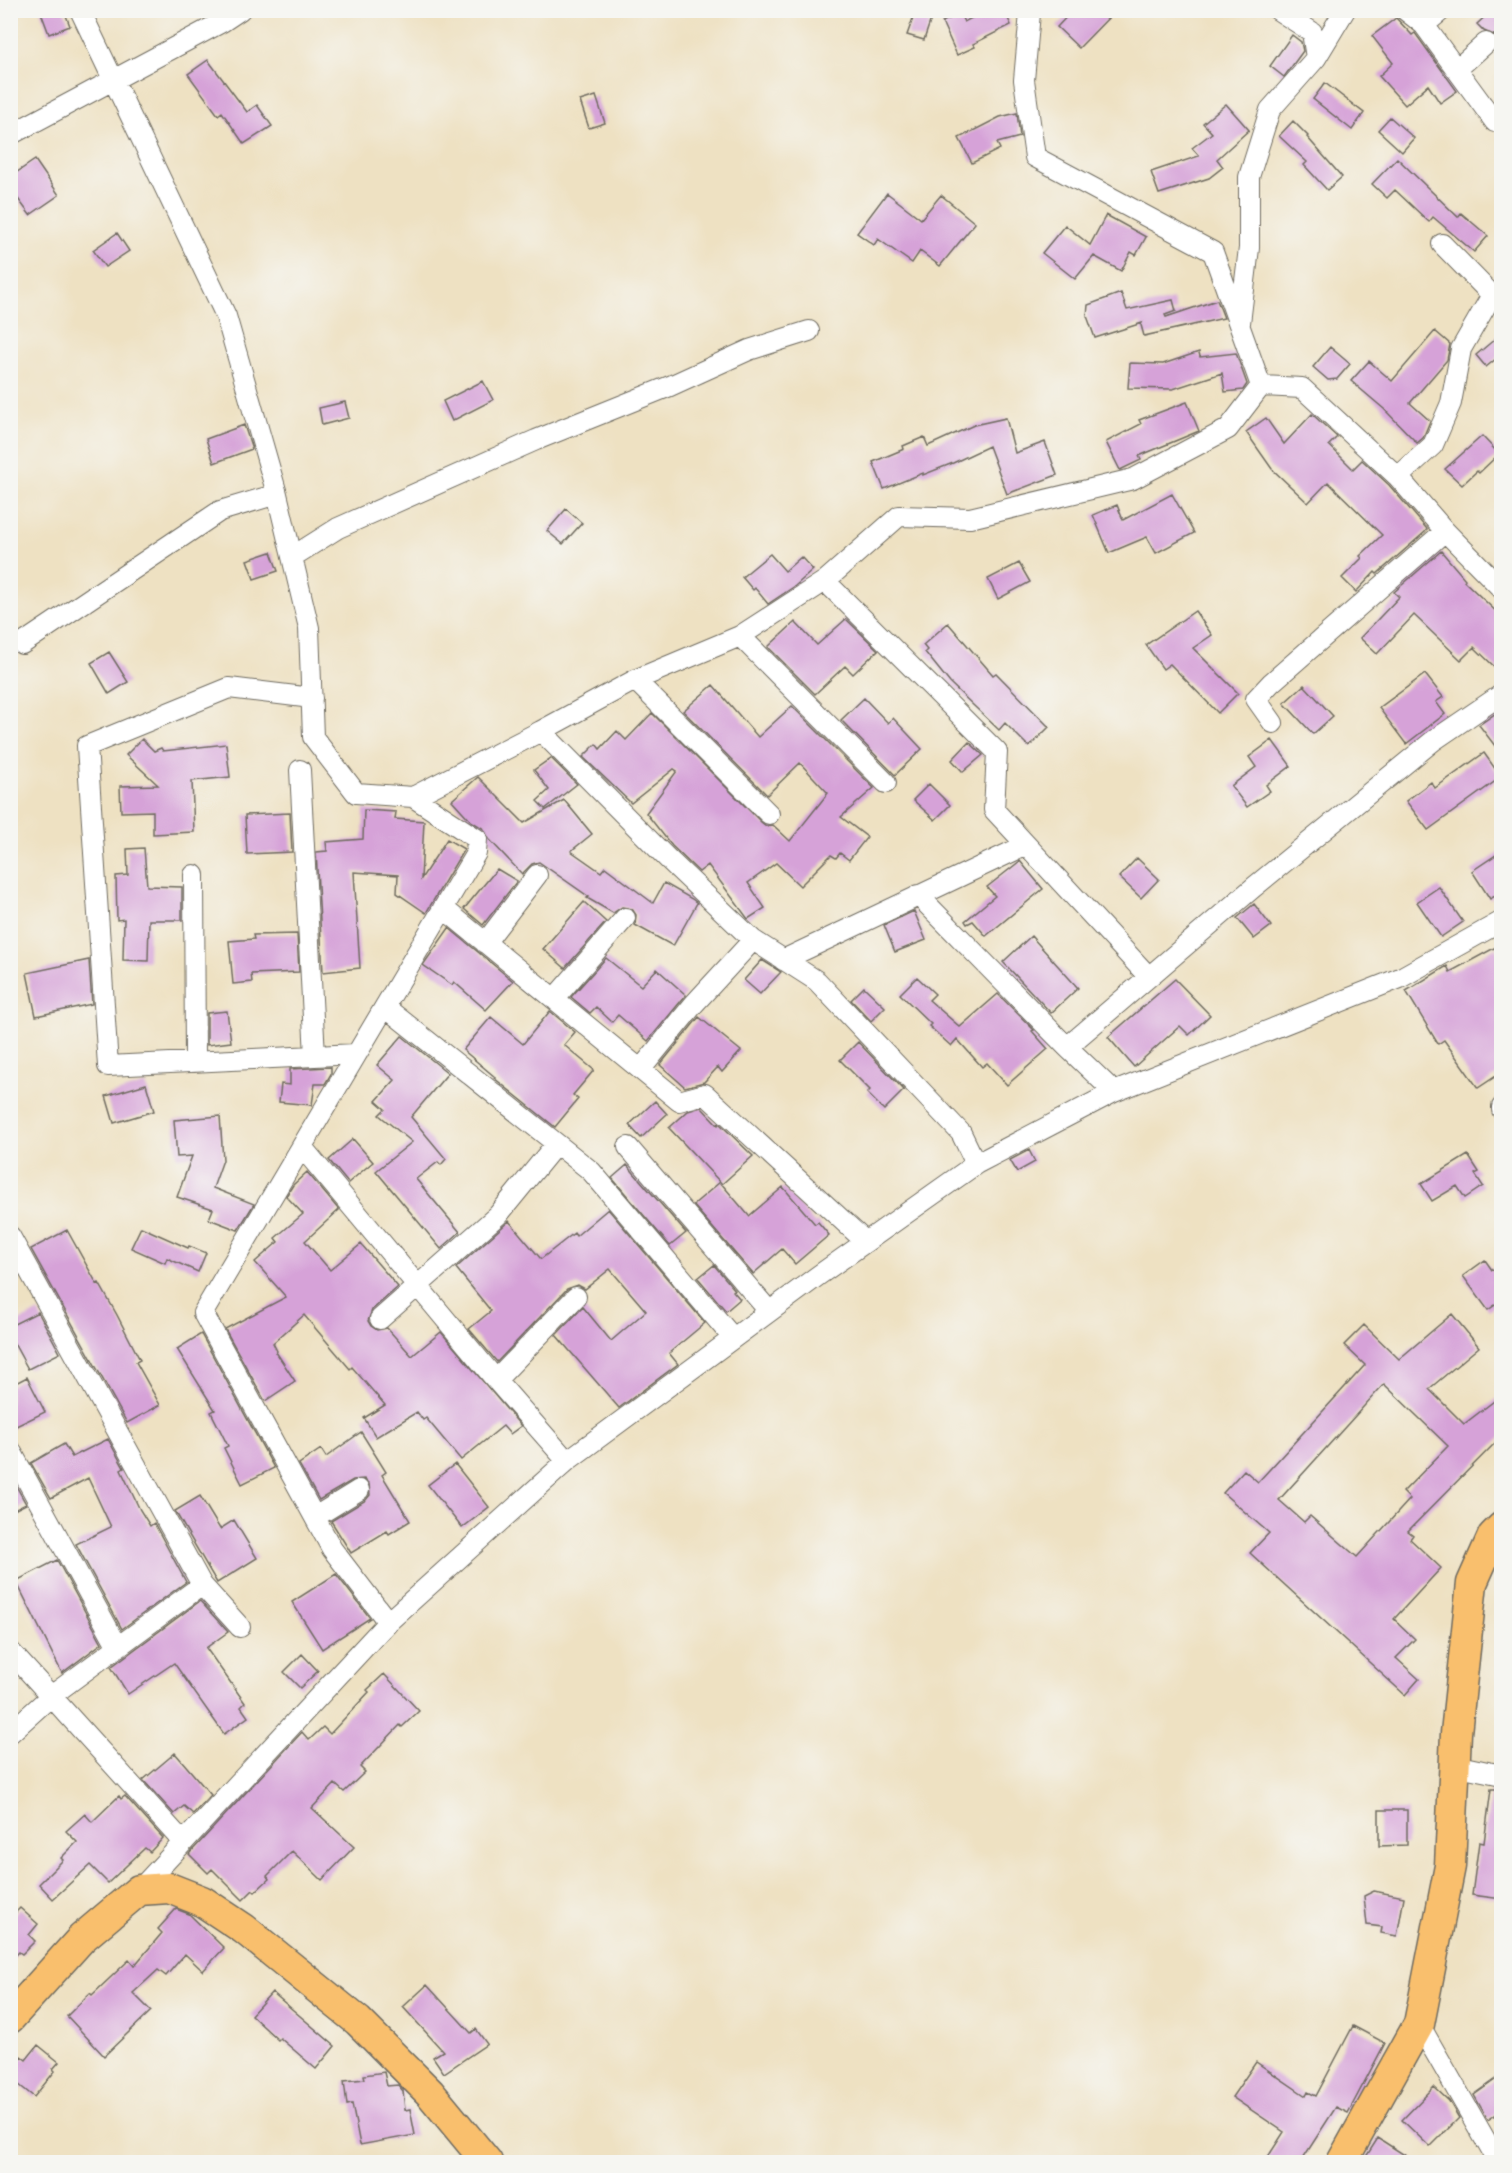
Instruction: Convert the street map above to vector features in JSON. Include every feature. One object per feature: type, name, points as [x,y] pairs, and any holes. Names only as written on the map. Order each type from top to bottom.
[{"type":"main road","points":[[1342,2163],[1419,2024],[1450,1866],[1454,1765],[1472,1583],[1493,1536],[1502,1527]]},
{"type":"main road","points":[[10,2018],[81,1938],[139,1890],[169,1888],[202,1901],[244,1929],[358,2021],[430,2093],[487,2163]]},
{"type":"street","points":[[80,10],[226,316],[277,494],[309,628],[313,737],[356,793],[413,797],[477,839],[476,853],[203,1313],[332,1549],[388,1622]]},
{"type":"street","points":[[10,135],[222,22],[240,10]]},
{"type":"street","points":[[1026,10],[1030,13],[1024,80],[1035,158],[1213,252],[1262,386]]},
{"type":"street","points":[[1278,10],[1312,32],[1316,58]]},
{"type":"street","points":[[1239,325],[1249,248],[1249,177],[1270,110],[1316,58],[1345,10]]},
{"type":"street","points":[[1405,10],[1424,25],[1495,122],[1502,114]]},
{"type":"street","points":[[1424,25],[1442,10]]},
{"type":"street","points":[[1456,69],[1486,43]]},
{"type":"street","points":[[1398,477],[1433,444],[1451,403],[1461,349],[1492,295],[1442,244]]},
{"type":"street","points":[[292,558],[338,528],[536,440],[670,386],[749,350],[809,331]]},
{"type":"street","points":[[1262,386],[1302,388],[1398,477],[1445,531],[1502,589]]},
{"type":"street","points":[[413,797],[635,680],[740,636],[825,581],[899,516],[970,518],[1133,479],[1228,429],[1262,386]]},
{"type":"street","points":[[22,644],[220,511],[277,494]]},
{"type":"street","points":[[1273,723],[1256,699],[1270,683],[1445,531]]},
{"type":"street","points":[[825,581],[997,752],[994,810],[1149,977]]},
{"type":"street","points":[[740,636],[886,783]]},
{"type":"street","points":[[635,680],[769,814]]},
{"type":"street","points":[[312,699],[229,688],[87,746],[108,1066],[357,1054]]},
{"type":"street","points":[[1067,1047],[1254,887],[1433,741],[1502,694]]},
{"type":"street","points":[[541,731],[668,859],[753,940],[817,981],[962,1133],[975,1164]]},
{"type":"street","points":[[300,770],[315,1056]]},
{"type":"street","points":[[783,960],[918,894],[1026,845]]},
{"type":"street","points":[[194,875],[195,1062]]},
{"type":"street","points":[[485,943],[537,875]]},
{"type":"street","points":[[918,894],[1114,1092]]},
{"type":"street","points":[[443,908],[679,1101],[705,1094],[866,1242]]},
{"type":"street","points":[[554,999],[625,918]]},
{"type":"street","points":[[139,1890],[388,1622],[567,1461],[770,1311],[975,1164],[1114,1092],[1400,978],[1502,921]]},
{"type":"street","points":[[641,1069],[694,1004],[753,940]]},
{"type":"street","points":[[385,1007],[591,1171],[733,1338]]},
{"type":"street","points":[[380,1319],[498,1215],[556,1143]]},
{"type":"street","points":[[302,1147],[496,1380],[567,1461]]},
{"type":"street","points":[[628,1147],[770,1311]]},
{"type":"street","points":[[10,1236],[202,1585],[240,1627]]},
{"type":"street","points":[[496,1380],[576,1297]]},
{"type":"street","points":[[10,1449],[118,1647]]},
{"type":"street","points":[[315,1517],[359,1490]]},
{"type":"street","points":[[10,1733],[51,1696],[202,1585]]},
{"type":"street","points":[[10,1651],[183,1842]]},
{"type":"street","points":[[1454,1765],[1502,1775]]},
{"type":"street","points":[[1419,2024],[1498,2163]]},
{"type":"building","points":[[40,10],[64,10],[70,26],[49,34]]},
{"type":"building","points":[[916,10],[934,10],[924,40],[907,35]]},
{"type":"building","points":[[987,10],[1004,10],[1011,25],[973,44],[975,47],[957,55],[942,22],[960,14],[964,22]]},
{"type":"building","points":[[1073,10],[1116,10],[1079,48],[1057,27]]},
{"type":"building","points":[[1492,10],[1496,10],[1502,17],[1502,46],[1494,35],[1484,31],[1477,24]]},
{"type":"building","points":[[1396,18],[1412,35],[1415,33],[1457,91],[1440,103],[1428,85],[1405,105],[1379,76],[1393,63],[1372,36]]},
{"type":"building","points":[[1292,35],[1301,42],[1303,51],[1284,77],[1270,66]]},
{"type":"building","points":[[208,60],[247,112],[257,105],[272,126],[244,144],[222,112],[218,115],[188,74]]},
{"type":"building","points":[[1325,83],[1364,113],[1352,130],[1313,99]]},
{"type":"building","points":[[596,96],[605,123],[589,128],[580,101]]},
{"type":"building","points":[[1226,104],[1249,130],[1217,159],[1223,167],[1209,178],[1159,194],[1151,172],[1199,156],[1192,148],[1212,133],[1203,123]]},
{"type":"building","points":[[1017,113],[1020,137],[997,143],[1000,149],[972,163],[959,138],[1000,117]]},
{"type":"building","points":[[1390,117],[1414,138],[1402,152],[1378,130]]},
{"type":"building","points":[[1293,121],[1342,177],[1327,190],[1304,165],[1307,162],[1279,136]]},
{"type":"building","points":[[1397,158],[1458,217],[1461,213],[1488,236],[1474,252],[1433,217],[1429,222],[1395,190],[1387,198],[1372,184]]},
{"type":"building","points":[[35,160],[59,195],[30,215],[10,188],[10,177]]},
{"type":"building","points":[[887,193],[921,219],[941,195],[975,223],[940,266],[920,251],[912,263],[878,239],[874,245],[857,233]]},
{"type":"building","points":[[1106,215],[1146,237],[1136,255],[1131,252],[1121,271],[1094,256],[1075,279],[1042,253],[1065,225],[1090,245]]},
{"type":"building","points":[[117,233],[129,251],[105,267],[93,250]]},
{"type":"building","points":[[1121,293],[1127,310],[1173,300],[1176,311],[1165,315],[1166,317],[1217,300],[1224,318],[1144,336],[1142,323],[1095,338],[1087,316],[1088,305]]},
{"type":"building","points":[[1435,331],[1450,344],[1447,360],[1410,403],[1430,421],[1423,438],[1417,443],[1384,409],[1351,381],[1369,361],[1392,381]]},
{"type":"building","points":[[1502,333],[1502,354],[1486,367],[1476,355]]},
{"type":"building","points":[[1330,347],[1350,364],[1337,379],[1328,380],[1313,367]]},
{"type":"building","points":[[1199,352],[1200,357],[1236,353],[1247,384],[1243,390],[1225,392],[1222,373],[1173,389],[1128,388],[1130,363],[1163,364]]},
{"type":"building","points":[[483,381],[493,400],[452,421],[443,401]]},
{"type":"building","points":[[345,402],[349,418],[322,425],[319,408]]},
{"type":"building","points":[[1187,402],[1199,431],[1139,456],[1141,460],[1120,470],[1106,442],[1141,424],[1139,420]]},
{"type":"building","points":[[1312,414],[1337,437],[1329,445],[1353,469],[1362,460],[1389,485],[1427,529],[1377,574],[1375,572],[1356,592],[1342,578],[1362,558],[1360,556],[1382,535],[1328,482],[1308,503],[1272,469],[1246,432],[1266,418],[1284,444]]},
{"type":"building","points":[[1006,418],[1015,453],[1045,442],[1057,475],[1007,494],[989,446],[953,463],[884,489],[873,462],[904,449],[903,446],[924,437],[928,446],[974,425]]},
{"type":"building","points":[[244,425],[252,449],[214,463],[206,439]]},
{"type":"building","points":[[1482,436],[1499,454],[1462,485],[1445,469]]},
{"type":"building","points":[[1172,494],[1194,533],[1156,553],[1147,537],[1109,553],[1093,515],[1117,505],[1123,520]]},
{"type":"building","points":[[566,509],[582,523],[563,544],[547,531]]},
{"type":"building","points":[[1441,551],[1465,579],[1464,581],[1502,617],[1502,674],[1474,647],[1461,660],[1414,615],[1377,654],[1360,638],[1399,597],[1394,592]]},
{"type":"building","points":[[271,552],[278,571],[254,579],[247,560]]},
{"type":"building","points":[[770,554],[785,571],[801,557],[813,570],[795,586],[768,604],[742,577]]},
{"type":"building","points":[[1019,563],[1030,582],[998,599],[988,579]]},
{"type":"building","points":[[1195,611],[1212,635],[1193,648],[1238,693],[1218,713],[1170,664],[1163,669],[1146,645]]},
{"type":"building","points":[[846,619],[878,650],[853,674],[845,666],[815,694],[768,647],[795,622],[817,645]]},
{"type":"building","points":[[948,623],[993,675],[996,673],[1049,727],[1029,747],[1005,723],[999,730],[950,683],[925,652],[927,650],[923,645]]},
{"type":"building","points":[[109,652],[128,682],[109,694],[91,663]]},
{"type":"building","points":[[1425,674],[1443,697],[1436,702],[1445,714],[1406,744],[1379,708]]},
{"type":"building","points":[[713,685],[758,737],[792,706],[874,788],[841,817],[867,837],[849,860],[840,853],[836,858],[831,855],[800,886],[776,863],[748,883],[765,908],[748,919],[708,865],[699,872],[672,846],[646,813],[677,771],[674,769],[631,803],[583,757],[596,744],[600,749],[617,731],[626,740],[652,713],[761,822],[766,826],[773,825],[790,841],[828,793],[800,763],[767,795],[683,711]]},
{"type":"building","points":[[1304,685],[1333,716],[1313,734],[1284,703]]},
{"type":"building","points":[[864,698],[888,723],[893,718],[922,749],[895,775],[841,720]]},
{"type":"building","points":[[1502,709],[1502,755],[1479,725]]},
{"type":"building","points":[[142,739],[154,751],[161,748],[163,751],[226,744],[230,777],[192,781],[194,832],[153,834],[153,811],[121,812],[120,786],[158,785],[126,755]]},
{"type":"building","points":[[1272,740],[1291,766],[1266,785],[1270,791],[1247,807],[1231,786],[1256,767],[1249,757]]},
{"type":"building","points":[[969,742],[983,755],[963,772],[952,760]]},
{"type":"building","points":[[1484,753],[1501,777],[1428,830],[1406,801],[1431,782],[1435,788]]},
{"type":"building","points":[[551,758],[577,784],[545,809],[537,801],[549,790],[534,770]]},
{"type":"building","points":[[478,777],[524,823],[564,800],[592,834],[571,851],[601,872],[605,867],[653,903],[664,883],[697,903],[673,946],[635,925],[636,915],[632,909],[622,907],[613,913],[587,898],[589,897],[539,862],[532,864],[522,874],[489,839],[484,829],[471,821],[452,800]]},
{"type":"building","points":[[929,784],[950,805],[935,820],[913,800]]},
{"type":"building","points":[[364,810],[396,812],[395,819],[424,821],[421,879],[447,839],[464,849],[426,913],[397,893],[398,875],[354,872],[360,968],[323,972],[316,852],[327,851],[326,842],[363,839]]},
{"type":"building","points":[[290,813],[292,852],[247,854],[245,815]]},
{"type":"building","points":[[144,848],[147,886],[182,887],[182,920],[149,920],[148,961],[123,960],[124,919],[117,920],[116,876],[128,875],[127,849]]},
{"type":"building","points":[[1502,851],[1502,892],[1490,899],[1472,871]]},
{"type":"building","points":[[1137,858],[1159,879],[1141,898],[1119,877]]},
{"type":"building","points":[[1020,861],[1043,889],[986,936],[973,921],[967,924],[965,921],[995,896],[987,887]]},
{"type":"building","points":[[497,869],[517,881],[483,925],[464,909]]},
{"type":"building","points":[[1439,887],[1463,922],[1441,937],[1417,902]]},
{"type":"building","points":[[584,902],[606,922],[565,968],[543,949]]},
{"type":"building","points":[[1254,904],[1271,926],[1254,939],[1237,918]]},
{"type":"building","points":[[914,911],[926,940],[895,952],[884,925]]},
{"type":"building","points":[[449,928],[513,981],[486,1010],[454,982],[452,985],[423,965]]},
{"type":"building","points":[[297,934],[299,972],[251,974],[252,982],[233,984],[229,941],[254,939],[253,935]]},
{"type":"building","points":[[1031,936],[1078,988],[1051,1013],[1003,962]]},
{"type":"building","points":[[1496,947],[1502,957],[1502,1072],[1478,1088],[1444,1040],[1438,1044],[1406,991],[1447,966],[1450,972]]},
{"type":"building","points":[[606,958],[641,986],[657,969],[686,995],[648,1041],[618,1015],[612,1022],[596,1007],[590,1013],[571,997]]},
{"type":"building","points":[[89,960],[92,1004],[36,1016],[27,973]]},
{"type":"building","points":[[762,960],[781,972],[760,994],[744,980]]},
{"type":"building","points":[[917,977],[935,994],[929,1000],[960,1027],[998,994],[1034,1030],[1032,1031],[1048,1049],[1007,1085],[987,1063],[982,1067],[957,1039],[951,1046],[900,994]]},
{"type":"building","points":[[1175,979],[1210,1015],[1189,1035],[1180,1026],[1134,1067],[1108,1037]]},
{"type":"building","points":[[864,987],[885,1007],[871,1021],[851,1000]]},
{"type":"building","points":[[227,1011],[231,1042],[207,1045],[207,1013]]},
{"type":"building","points":[[550,1011],[575,1032],[564,1045],[594,1070],[573,1095],[578,1099],[555,1127],[463,1050],[491,1017],[523,1044]]},
{"type":"building","points":[[699,1017],[741,1051],[722,1072],[718,1067],[704,1082],[685,1087],[660,1065]]},
{"type":"building","points":[[402,1036],[448,1073],[411,1117],[446,1159],[441,1165],[438,1162],[416,1179],[460,1232],[441,1249],[376,1171],[412,1142],[379,1115],[385,1109],[376,1101],[395,1080],[377,1065]]},
{"type":"building","points":[[858,1042],[904,1090],[884,1110],[867,1093],[870,1090],[840,1060]]},
{"type":"building","points":[[331,1067],[331,1074],[325,1084],[315,1084],[312,1105],[279,1102],[281,1084],[290,1085],[290,1069]]},
{"type":"building","points":[[146,1084],[154,1111],[114,1123],[106,1096]]},
{"type":"building","points":[[655,1101],[667,1114],[641,1138],[629,1125]]},
{"type":"building","points":[[701,1107],[753,1156],[722,1184],[669,1128],[688,1111]]},
{"type":"building","points":[[220,1116],[223,1160],[213,1188],[254,1204],[238,1230],[209,1219],[213,1209],[177,1197],[192,1156],[177,1157],[174,1120]]},
{"type":"building","points":[[353,1139],[373,1162],[348,1183],[329,1160]]},
{"type":"building","points":[[1029,1150],[1035,1162],[1017,1172],[1010,1160]]},
{"type":"building","points":[[1468,1155],[1479,1172],[1475,1174],[1483,1186],[1465,1198],[1457,1186],[1432,1201],[1421,1184]]},
{"type":"building","points":[[627,1165],[686,1233],[670,1246],[612,1178]]},
{"type":"building","points":[[307,1172],[339,1210],[305,1241],[330,1270],[361,1244],[398,1287],[372,1310],[368,1321],[371,1326],[377,1330],[387,1328],[412,1356],[441,1332],[521,1426],[510,1434],[503,1426],[461,1460],[426,1418],[423,1420],[417,1412],[376,1437],[364,1418],[385,1405],[352,1367],[350,1369],[304,1315],[273,1343],[276,1352],[295,1381],[265,1401],[225,1329],[286,1297],[255,1262],[278,1242],[275,1238],[303,1214],[286,1196],[293,1185]]},
{"type":"building","points":[[720,1182],[749,1216],[783,1187],[815,1224],[818,1222],[829,1235],[795,1264],[782,1249],[753,1274],[693,1205]]},
{"type":"building","points":[[608,1209],[705,1323],[669,1353],[678,1364],[619,1408],[556,1335],[583,1307],[611,1341],[646,1311],[610,1269],[585,1289],[578,1285],[567,1289],[497,1362],[469,1329],[491,1311],[456,1268],[509,1221],[541,1259],[574,1233],[576,1236]]},
{"type":"building","points":[[141,1227],[188,1248],[189,1246],[206,1253],[198,1272],[167,1258],[165,1263],[131,1248]]},
{"type":"building","points":[[67,1230],[117,1315],[140,1360],[136,1362],[160,1405],[127,1423],[31,1249]]},
{"type":"building","points":[[1485,1260],[1492,1270],[1502,1264],[1502,1300],[1488,1310],[1463,1276]]},
{"type":"building","points":[[714,1265],[740,1299],[726,1311],[698,1278]]},
{"type":"building","points":[[38,1312],[60,1353],[28,1369],[10,1336],[10,1326]]},
{"type":"building","points":[[1452,1314],[1479,1347],[1429,1389],[1464,1424],[1502,1395],[1502,1436],[1408,1531],[1413,1535],[1410,1539],[1441,1568],[1394,1619],[1415,1639],[1396,1658],[1419,1679],[1405,1695],[1250,1553],[1269,1533],[1223,1493],[1244,1470],[1258,1482],[1365,1365],[1344,1345],[1364,1325],[1399,1359]],"holes":[[[1384,1384],[1448,1446],[1403,1492],[1410,1499],[1357,1557],[1310,1516],[1304,1522],[1279,1500]]]},
{"type":"building","points":[[201,1334],[274,1468],[242,1484],[224,1448],[228,1446],[211,1412],[215,1410],[177,1349]]},
{"type":"building","points":[[27,1377],[45,1412],[10,1429],[10,1386]]},
{"type":"building","points":[[361,1432],[386,1472],[382,1475],[410,1521],[389,1534],[387,1531],[351,1553],[331,1521],[366,1500],[370,1495],[369,1484],[364,1479],[353,1480],[319,1500],[299,1464],[321,1449],[326,1457]]},
{"type":"building","points":[[108,1439],[124,1468],[121,1470],[140,1510],[150,1526],[154,1523],[186,1582],[122,1629],[76,1544],[111,1527],[88,1478],[51,1498],[31,1463],[64,1444],[72,1457]]},
{"type":"building","points":[[455,1464],[489,1507],[462,1528],[428,1485]]},
{"type":"building","points":[[10,1475],[26,1504],[10,1512]]},
{"type":"building","points":[[200,1496],[220,1529],[234,1520],[257,1558],[217,1583],[175,1511]]},
{"type":"building","points":[[57,1560],[102,1643],[62,1673],[16,1581]]},
{"type":"building","points":[[336,1574],[370,1618],[322,1649],[292,1602]]},
{"type":"building","points":[[200,1601],[228,1632],[206,1648],[245,1703],[241,1707],[248,1717],[224,1734],[174,1663],[128,1694],[111,1667]]},
{"type":"building","points":[[302,1654],[318,1671],[300,1688],[284,1672]]},
{"type":"building","points":[[384,1674],[419,1711],[402,1727],[400,1725],[360,1767],[365,1772],[344,1792],[335,1784],[312,1808],[354,1847],[322,1880],[292,1851],[267,1876],[269,1879],[243,1900],[212,1869],[208,1873],[189,1854],[302,1732],[309,1740],[323,1727],[330,1734],[369,1692],[367,1690]]},
{"type":"building","points":[[175,1753],[211,1795],[193,1814],[184,1806],[174,1814],[143,1780]]},
{"type":"building","points":[[1491,1789],[1502,1789],[1502,1899],[1472,1895],[1479,1842],[1484,1843]]},
{"type":"building","points":[[119,1796],[121,1799],[125,1796],[163,1838],[150,1852],[145,1848],[108,1883],[90,1865],[53,1899],[39,1884],[77,1842],[66,1831],[85,1814],[92,1822]]},
{"type":"building","points":[[1379,1810],[1407,1810],[1407,1845],[1379,1846]]},
{"type":"building","points":[[1374,1891],[1404,1897],[1397,1936],[1381,1933],[1382,1927],[1367,1925],[1364,1896]]},
{"type":"building","points":[[20,1908],[38,1924],[29,1935],[35,1941],[22,1954],[19,1952],[10,1961],[10,1918]]},
{"type":"building","points":[[176,1909],[189,1914],[224,1948],[203,1971],[185,1954],[166,1976],[158,1970],[133,1993],[151,2011],[104,2056],[67,2016],[129,1960],[134,1966],[162,1933],[158,1929]]},
{"type":"building","points":[[427,1985],[471,2033],[476,2029],[487,2044],[444,2073],[433,2057],[443,2051],[403,2007]]},
{"type":"building","points":[[272,1992],[335,2046],[316,2069],[280,2038],[278,2040],[251,2015]]},
{"type":"building","points":[[1353,2026],[1385,2043],[1348,2113],[1336,2107],[1300,2163],[1264,2163],[1284,2132],[1232,2097],[1256,2062],[1306,2096],[1308,2092],[1316,2096]]},
{"type":"building","points":[[38,2045],[59,2062],[53,2069],[55,2071],[34,2097],[13,2080],[18,2075],[11,2069],[21,2056],[26,2060]]},
{"type":"building","points":[[384,2072],[387,2086],[398,2085],[403,2091],[405,2110],[410,2109],[415,2135],[360,2145],[352,2104],[347,2105],[344,2081],[365,2079],[364,2075]]},
{"type":"building","points":[[1502,2075],[1502,2110],[1488,2120],[1474,2095]]},
{"type":"building","points":[[1434,2087],[1449,2101],[1459,2118],[1430,2147],[1402,2120]]},
{"type":"building","points":[[1378,2138],[1417,2163],[1362,2163]]}]
